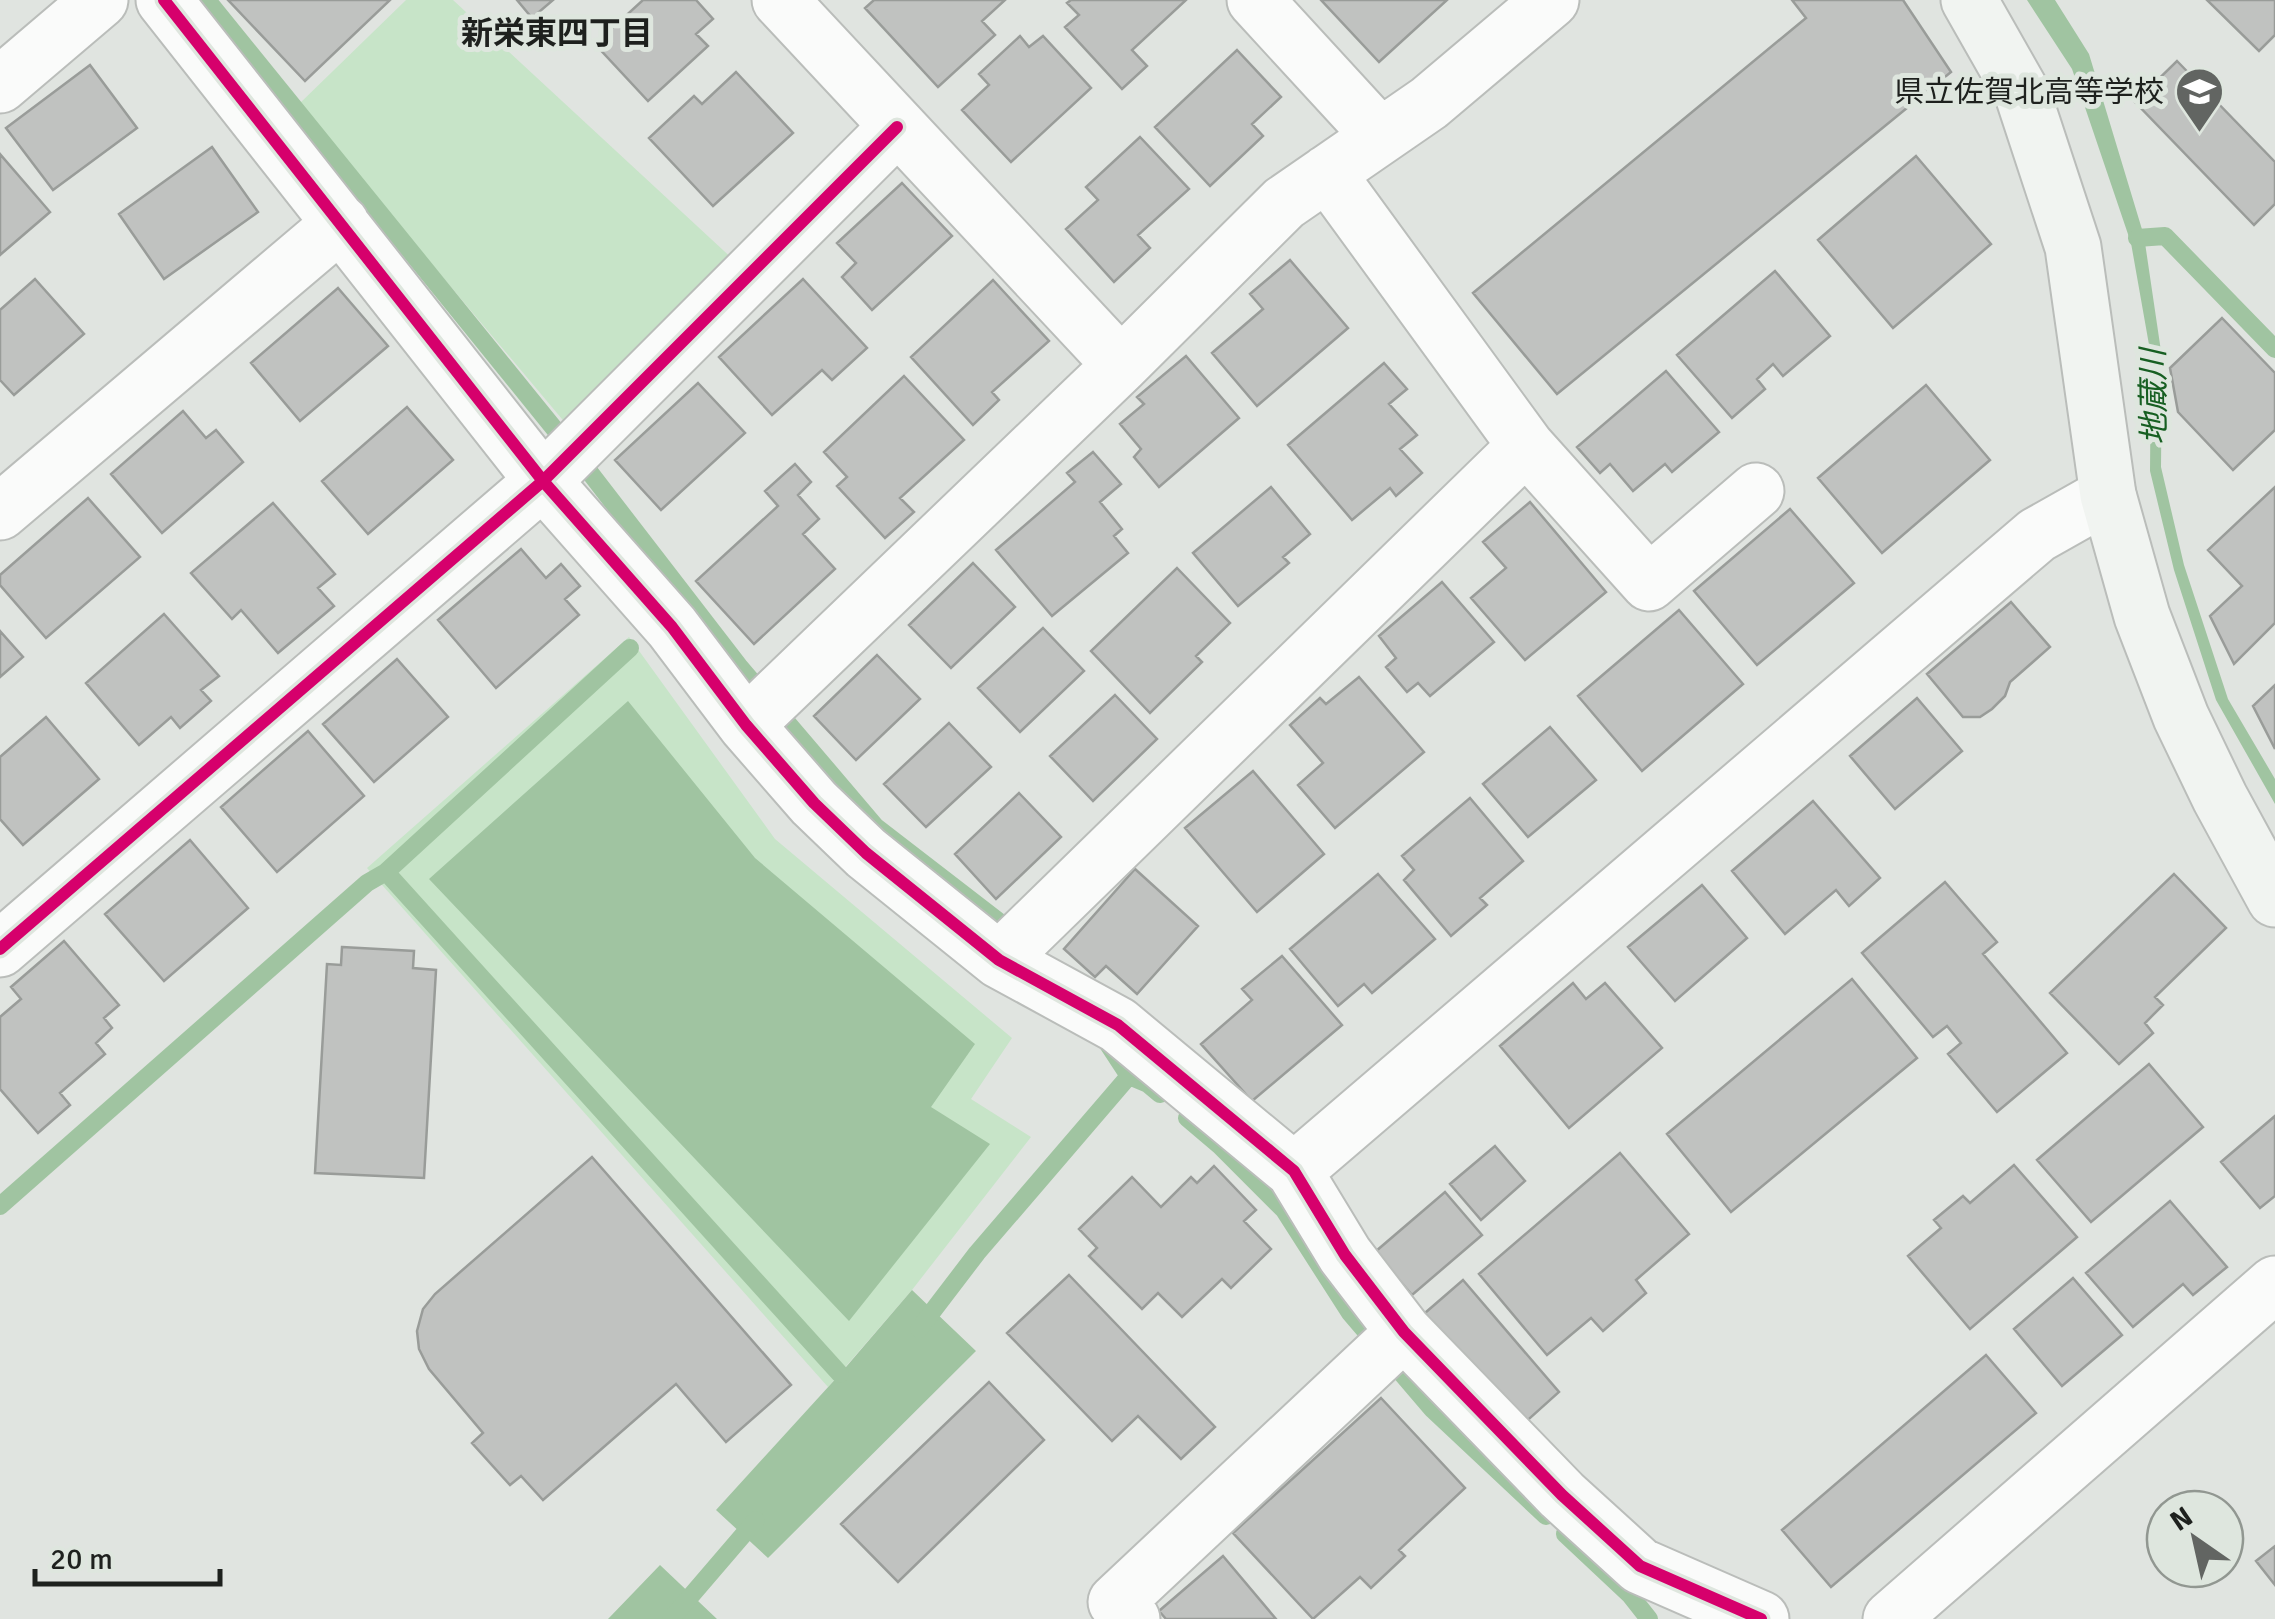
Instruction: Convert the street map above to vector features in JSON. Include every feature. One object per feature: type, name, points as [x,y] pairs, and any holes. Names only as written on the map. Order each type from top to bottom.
[{"type":"street","points":[[0,85],[100,0]]},
{"type":"street","points":[[164,0],[543,481],[672,627],[746,725],[814,803],[866,854],[1024,956],[1118,1026],[1294,1171],[1345,1256],[1404,1332],[1562,1495],[1640,1566],[1761,1619]]},
{"type":"street","points":[[780,0],[1121,365]]},
{"type":"street","points":[[1255,0],[1380,136]]},
{"type":"street","points":[[746,725],[1284,203],[1429,103],[1551,0]]},
{"type":"street","points":[[1970,0],[2023,95],[2074,247],[2108,495],[2142,616],[2181,716],[2275,899]]},
{"type":"street","points":[[0,950],[543,481],[896,127]]},
{"type":"street","points":[[1327,172],[1526,446],[1649,583],[1756,491]]},
{"type":"street","points":[[0,512],[340,223]]},
{"type":"street","points":[[1024,956],[1526,446]]},
{"type":"street","points":[[1294,1171],[2037,534],[2108,495]]},
{"type":"street","points":[[1891,1619],[2275,1284]]},
{"type":"street","points":[[1132,1619],[1116,1602],[1404,1332]]},
{"type":"shaded area","points":[[406,0],[453,0],[737,263],[567,425],[298,105]]},
{"type":"shaded area","points":[[629,637],[775,839],[1012,1038],[971,1099],[1031,1137],[912,1290],[828,1387],[367,868]]},
{"type":"water","name":"地蔵川","points":[[2027,0],[2055,0],[2089,54],[2144,236],[2162,358],[2161,467],[2184,565],[2228,699],[2275,779],[2275,804],[2216,700],[2174,570],[2150,471],[2151,356],[2131,243],[2072,69]]},
{"type":"water","points":[[628,701],[755,858],[975,1044],[931,1107],[990,1144],[849,1321],[429,879]]},
{"type":"water","points":[[912,1290],[976,1351],[768,1558],[716,1510]]},
{"type":"water","points":[[660,1565],[717,1619],[608,1619]]},
{"type":"building","points":[[228,0],[390,0],[305,81]]},
{"type":"building","points":[[517,0],[553,0],[532,18]]},
{"type":"building","points":[[643,0],[696,0],[713,19],[696,34],[708,46],[648,101],[595,44]]},
{"type":"building","points":[[874,0],[1005,0],[982,21],[995,35],[938,87],[865,8]]},
{"type":"building","points":[[1186,0],[1132,50],[1147,66],[1122,89],[1065,27],[1079,15],[1067,3]]},
{"type":"building","points":[[1321,0],[1447,0],[1379,62]]},
{"type":"building","points":[[1792,0],[1903,0],[1951,72],[1557,394],[1473,293],[1806,18]]},
{"type":"building","points":[[2207,0],[2275,0],[2275,35],[2259,51]]},
{"type":"building","points":[[1020,36],[1029,47],[1043,36],[1091,88],[1011,162],[962,110],[989,85],[979,74]]},
{"type":"building","points":[[1237,50],[1281,97],[1252,124],[1263,136],[1210,186],[1155,127]]},
{"type":"building","points":[[2177,61],[2275,162],[2275,204],[2254,225],[2135,102]]},
{"type":"building","points":[[90,65],[137,128],[53,190],[6,128]]},
{"type":"building","points":[[736,72],[793,133],[713,206],[649,138],[694,96],[702,104]]},
{"type":"building","points":[[1140,137],[1189,189],[1138,235],[1150,248],[1114,282],[1066,229],[1098,200],[1086,187]]},
{"type":"building","points":[[212,147],[258,212],[164,279],[119,214]]},
{"type":"building","points":[[0,154],[50,212],[0,255]]},
{"type":"building","points":[[1916,156],[1991,244],[1893,328],[1818,240]]},
{"type":"building","points":[[902,183],[952,236],[872,310],[842,277],[856,263],[837,243]]},
{"type":"building","points":[[1290,260],[1348,328],[1257,406],[1212,353],[1263,309],[1250,294]]},
{"type":"building","points":[[1775,271],[1830,336],[1783,376],[1773,364],[1757,379],[1765,389],[1732,418],[1677,355]]},
{"type":"building","points":[[35,279],[84,334],[14,395],[0,380],[0,310]]},
{"type":"building","points":[[803,279],[867,348],[832,380],[822,370],[772,415],[719,357]]},
{"type":"building","points":[[993,280],[1049,341],[992,392],[999,400],[973,425],[911,357]]},
{"type":"building","points":[[338,288],[388,346],[300,421],[251,363]]},
{"type":"building","points":[[2222,318],[2275,373],[2275,430],[2233,470],[2178,412],[2170,368]]},
{"type":"building","points":[[1186,356],[1239,418],[1159,487],[1134,457],[1141,449],[1120,424],[1144,404],[1137,397]]},
{"type":"building","points":[[1384,363],[1407,389],[1389,404],[1417,435],[1400,449],[1422,473],[1396,496],[1390,488],[1352,520],[1288,445]]},
{"type":"building","points":[[1666,371],[1719,432],[1672,472],[1665,464],[1633,491],[1610,464],[1600,473],[1577,447]]},
{"type":"building","points":[[904,376],[964,440],[900,498],[914,512],[885,538],[837,486],[847,477],[824,452]]},
{"type":"building","points":[[698,383],[745,433],[661,510],[615,460]]},
{"type":"building","points":[[1926,385],[1990,460],[1882,553],[1818,478]]},
{"type":"building","points":[[407,407],[453,460],[368,534],[322,481]]},
{"type":"building","points":[[183,411],[206,438],[216,430],[243,462],[162,533],[111,474]]},
{"type":"building","points":[[1093,452],[1121,484],[1100,502],[1122,529],[1114,536],[1128,553],[1052,616],[996,550],[1075,482],[1067,473]]},
{"type":"building","points":[[795,464],[811,482],[798,495],[819,519],[803,534],[835,569],[754,644],[696,581],[778,506],[765,491]]},
{"type":"building","points":[[1271,487],[1310,534],[1283,557],[1289,563],[1238,606],[1193,553]]},
{"type":"building","points":[[2275,487],[2275,623],[2234,664],[2210,616],[2242,586],[2208,550]]},
{"type":"building","points":[[88,498],[140,557],[46,638],[0,585],[0,575]]},
{"type":"building","points":[[1530,502],[1606,592],[1525,660],[1471,598],[1506,568],[1483,542]]},
{"type":"building","points":[[273,503],[335,574],[318,588],[334,606],[278,653],[241,610],[232,619],[191,573]]},
{"type":"building","points":[[1790,509],[1854,583],[1757,665],[1694,591]]},
{"type":"building","points":[[521,549],[546,578],[561,564],[580,586],[565,599],[579,615],[496,688],[438,620]]},
{"type":"building","points":[[973,563],[1015,607],[951,668],[909,625]]},
{"type":"building","points":[[1177,568],[1230,623],[1196,656],[1202,662],[1150,713],[1091,651]]},
{"type":"building","points":[[1442,582],[1494,642],[1430,696],[1418,683],[1407,692],[1386,667],[1396,658],[1379,636]]},
{"type":"building","points":[[2011,602],[2050,647],[2010,682],[2005,696],[1992,709],[1980,717],[1963,717],[1927,674]]},
{"type":"building","points":[[1679,610],[1743,684],[1642,771],[1578,696]]},
{"type":"building","points":[[164,614],[219,676],[201,690],[211,701],[180,728],[171,717],[139,745],[86,683]]},
{"type":"building","points":[[1043,628],[1084,671],[1020,732],[978,688]]},
{"type":"building","points":[[0,631],[23,657],[0,677]]},
{"type":"building","points":[[877,655],[920,699],[856,760],[814,716]]},
{"type":"building","points":[[397,659],[448,717],[374,782],[323,724]]},
{"type":"building","points":[[1359,677],[1424,752],[1335,828],[1298,785],[1323,763],[1290,725],[1320,698],[1326,704]]},
{"type":"building","points":[[2275,685],[2275,749],[2253,706]]},
{"type":"building","points":[[1115,695],[1157,739],[1093,801],[1050,756]]},
{"type":"building","points":[[1917,698],[1962,751],[1895,809],[1850,756]]},
{"type":"building","points":[[46,717],[99,779],[23,845],[0,819],[0,757]]},
{"type":"building","points":[[949,723],[991,767],[926,827],[884,784]]},
{"type":"building","points":[[1550,727],[1596,780],[1528,837],[1483,784]]},
{"type":"building","points":[[308,731],[364,796],[277,872],[221,807]]},
{"type":"building","points":[[1253,771],[1324,854],[1257,912],[1185,828]]},
{"type":"building","points":[[1019,793],[1061,837],[996,899],[955,854]]},
{"type":"building","points":[[1470,798],[1523,861],[1480,898],[1487,905],[1451,936],[1404,880],[1414,870],[1402,856]]},
{"type":"building","points":[[1813,801],[1880,878],[1849,906],[1836,890],[1785,934],[1732,871]]},
{"type":"building","points":[[190,840],[248,908],[164,981],[105,914]]},
{"type":"building","points":[[1135,869],[1198,926],[1137,994],[1106,966],[1095,977],[1064,949]]},
{"type":"building","points":[[1378,874],[1435,939],[1372,993],[1364,984],[1338,1006],[1290,949]]},
{"type":"building","points":[[2174,874],[2226,928],[2155,997],[2163,1005],[2145,1023],[2153,1033],[2119,1064],[2050,993]]},
{"type":"building","points":[[1945,882],[1997,942],[1983,954],[2067,1053],[1997,1112],[1948,1054],[1961,1043],[1947,1026],[1933,1037],[1862,953]]},
{"type":"building","points":[[1702,885],[1747,938],[1675,1001],[1628,947]]},
{"type":"building","points":[[64,941],[119,1005],[104,1018],[112,1028],[96,1043],[105,1054],[60,1093],[70,1105],[38,1133],[0,1089],[0,1017],[21,999],[11,987]]},
{"type":"building","points":[[342,947],[414,951],[413,968],[436,970],[424,1178],[315,1173],[327,964],[341,965]]},
{"type":"building","points":[[1282,956],[1342,1025],[1252,1101],[1201,1044],[1252,1000],[1242,989]]},
{"type":"building","points":[[1852,979],[1917,1058],[1731,1212],[1667,1134]]},
{"type":"building","points":[[1573,983],[1586,999],[1605,983],[1662,1048],[1569,1128],[1500,1046]]},
{"type":"building","points":[[2149,1064],[2203,1127],[2091,1222],[2037,1160]]},
{"type":"building","points":[[2275,1116],[2275,1196],[2260,1208],[2221,1162]]},
{"type":"building","points":[[1495,1146],[1525,1181],[1481,1220],[1450,1184]]},
{"type":"building","points":[[1620,1153],[1689,1234],[1636,1280],[1646,1293],[1603,1331],[1591,1318],[1547,1355],[1479,1274]]},
{"type":"building","points":[[592,1157],[791,1385],[726,1442],[676,1384],[543,1500],[521,1476],[510,1485],[472,1443],[483,1433],[429,1369],[419,1349],[417,1331],[423,1309],[435,1294]]},
{"type":"building","points":[[2014,1165],[2077,1237],[1970,1329],[1908,1256],[1941,1228],[1934,1220],[1963,1196],[1970,1203]]},
{"type":"building","points":[[1214,1166],[1256,1210],[1244,1221],[1271,1249],[1231,1288],[1222,1279],[1182,1317],[1158,1293],[1142,1309],[1089,1256],[1097,1248],[1079,1229],[1132,1177],[1161,1207],[1191,1177],[1197,1183]]},
{"type":"building","points":[[1445,1192],[1482,1235],[1412,1295],[1375,1252]]},
{"type":"building","points":[[2170,1201],[2227,1267],[2193,1295],[2183,1284],[2133,1327],[2086,1273]]},
{"type":"building","points":[[1069,1275],[1215,1427],[1181,1459],[1138,1416],[1112,1441],[1007,1333]]},
{"type":"building","points":[[2073,1278],[2122,1335],[2062,1386],[2014,1329]]},
{"type":"building","points":[[1463,1280],[1559,1392],[1521,1426],[1425,1313]]},
{"type":"building","points":[[1986,1355],[2036,1413],[1831,1587],[1782,1530]]},
{"type":"building","points":[[989,1382],[1044,1440],[898,1582],[841,1524]]},
{"type":"building","points":[[1381,1398],[1465,1488],[1399,1550],[1405,1556],[1371,1588],[1360,1577],[1313,1619],[1233,1533]]},
{"type":"building","points":[[2275,1546],[2275,1585],[2256,1561]]},
{"type":"building","points":[[1223,1556],[1276,1619],[1166,1619],[1159,1611]]},
{"type":"waterway","points":[[207,0],[591,474],[739,666],[876,827],[1015,934]]},
{"type":"waterway","points":[[2137,238],[2165,236],[2275,349]]},
{"type":"waterway","points":[[630,648],[386,872],[840,1374]]},
{"type":"waterway","points":[[0,1206],[367,883],[386,872]]},
{"type":"waterway","points":[[1108,1044],[1129,1076],[1160,1094]]},
{"type":"waterway","points":[[919,1329],[977,1253],[1129,1076]]},
{"type":"waterway","points":[[1187,1118],[1284,1210],[1350,1313],[1432,1409],[1546,1516]]},
{"type":"waterway","points":[[671,1619],[756,1520]]},
{"type":"waterway","points":[[1565,1534],[1630,1595],[1649,1619]]},
{"type":"cycle path","points":[[164,0],[543,481],[672,627],[746,725],[814,803],[866,853],[999,960],[1118,1025],[1294,1171],[1345,1255],[1404,1332],[1562,1495],[1640,1566],[1761,1619]]},
{"type":"cycle path","points":[[0,949],[543,481],[897,127]]},
{"type":"place","name":"県立佐賀北高等学校","points":[[2199,134]]},
{"type":"district","name":"新栄東四丁目","points":[[557,33]]}]
